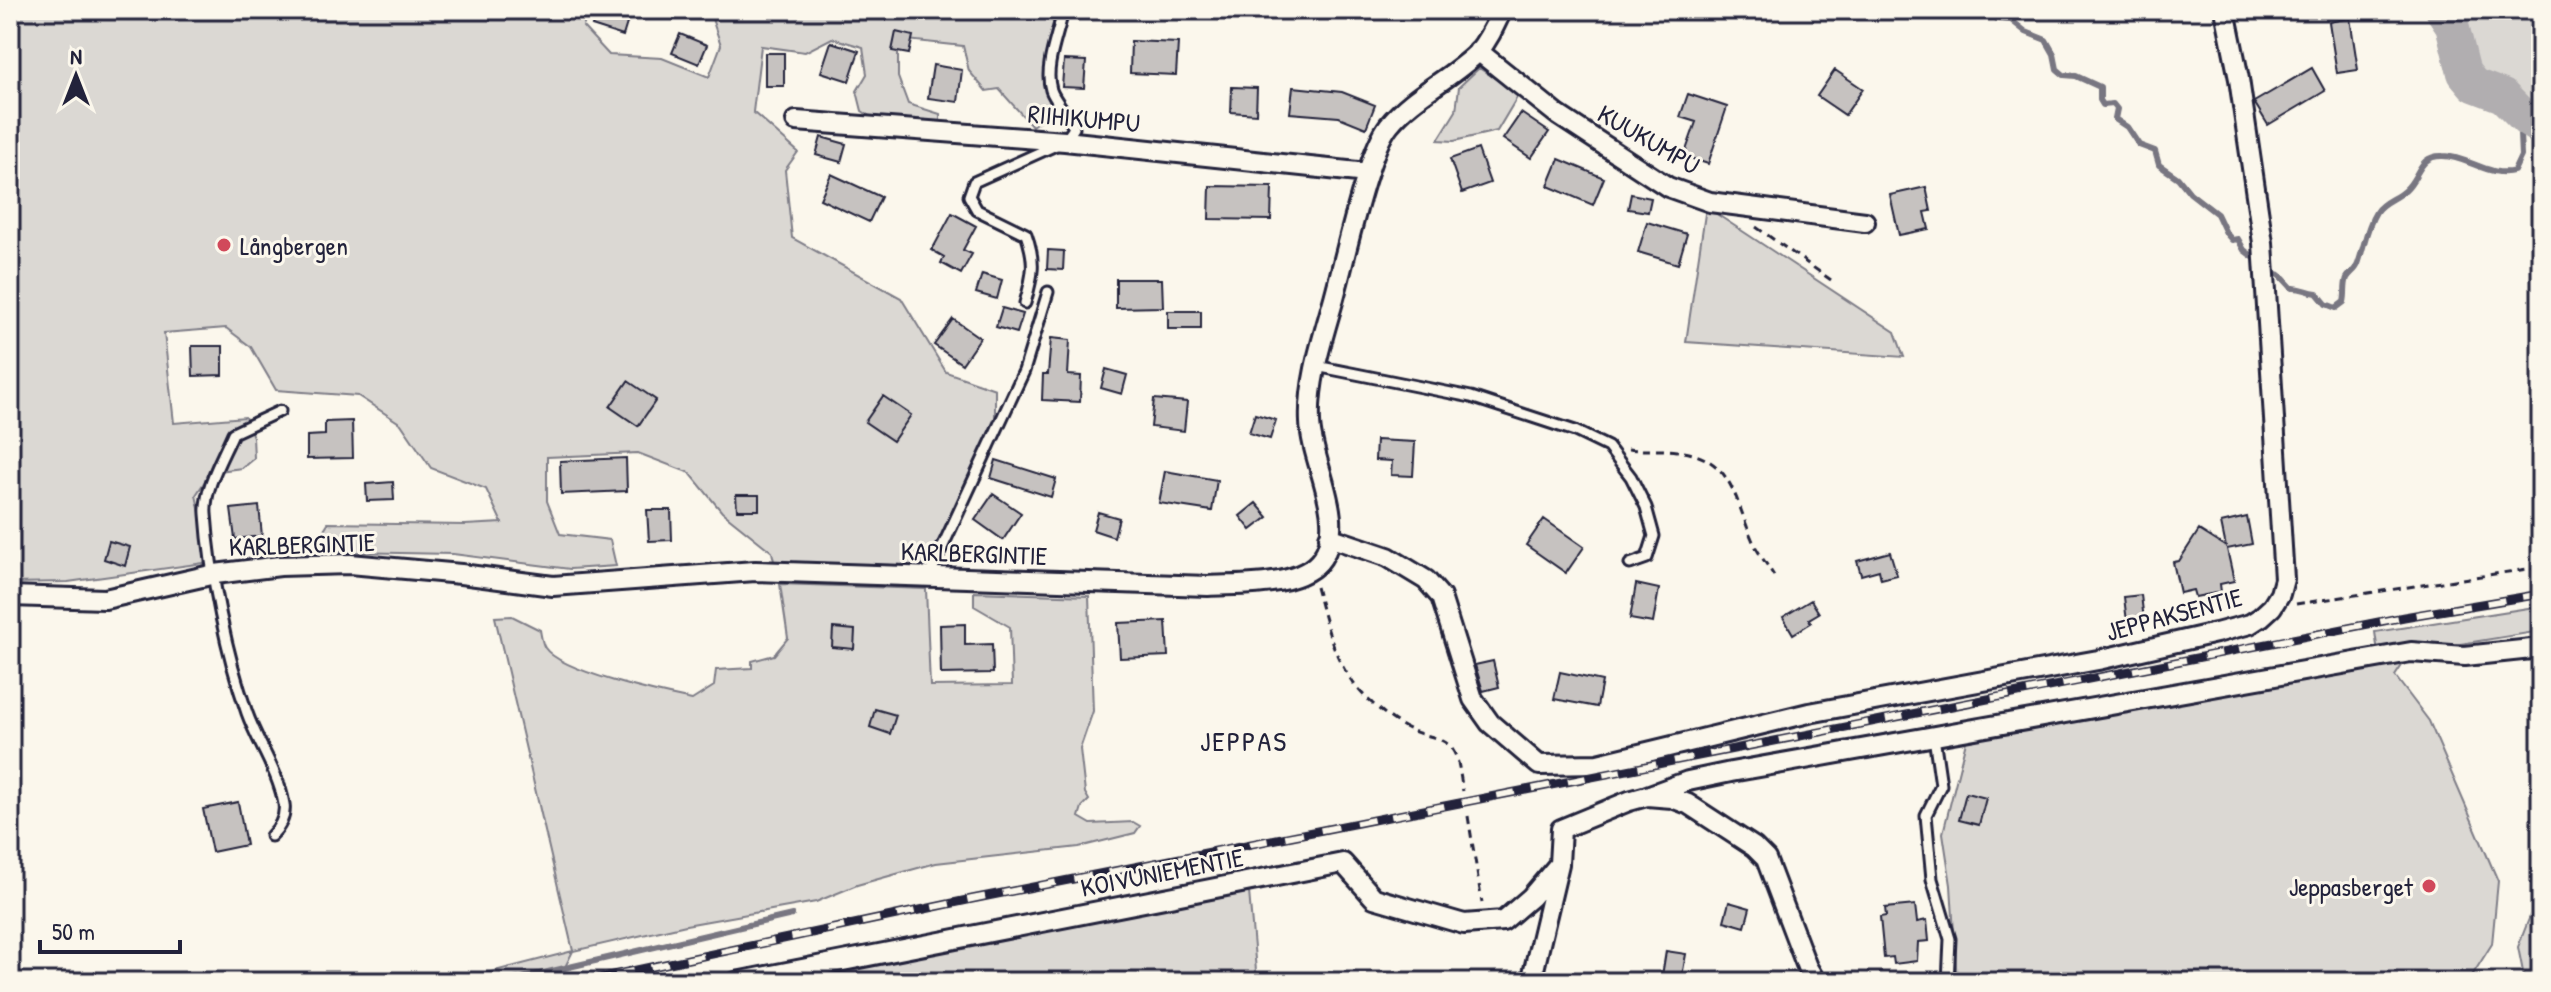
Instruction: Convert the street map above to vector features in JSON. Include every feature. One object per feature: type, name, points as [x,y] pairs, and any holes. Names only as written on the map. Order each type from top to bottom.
[{"type":"street","points":[[1311,568],[1322,557],[1329,537],[1331,512],[1310,426],[1310,407],[1316,366],[1367,173],[1389,126],[1412,102],[1449,77],[1478,51],[1492,33],[1502,10]]},
{"type":"street","name":"JEPPAKSENTIE","points":[[1329,537],[1388,557],[1426,580],[1441,597],[1473,699],[1490,723],[1539,765],[1598,764],[1809,713],[2098,660],[2250,624],[2272,607],[2284,579],[2263,243],[2239,79],[2225,10]]},
{"type":"street","name":"KUUKUMPU","points":[[1478,51],[1558,115],[1668,187],[1710,202],[1865,222]]},
{"type":"street","name":"RIIHIKUMPU","points":[[796,121],[1065,141],[1367,173]]},
{"type":"street","name":"KARLBERGINTIE","points":[[10,596],[105,599],[215,574],[280,566],[350,564],[553,586],[755,571],[1208,586],[1272,582],[1291,578],[1311,568]]},
{"type":"street","points":[[1531,982],[1559,864],[1561,829],[1688,781],[2411,652],[2465,656],[2541,648]]},
{"type":"street","points":[[1647,796],[1672,798],[1688,804],[1754,847],[1766,859],[1807,967],[1816,982]]},
{"type":"street","name":"KOIVUNIEMENTIE","points":[[736,982],[1343,863],[1374,898],[1464,924],[1503,921],[1531,897],[1559,864]]},
{"type":"lane","points":[[1025,303],[1032,280],[1033,254],[1026,234],[977,210],[969,196],[974,182],[1065,141],[1074,128],[1066,110],[1052,92],[1049,73],[1062,15],[1066,10]]},
{"type":"lane","points":[[928,578],[1024,371],[1048,292]]},
{"type":"lane","points":[[1316,366],[1459,393],[1575,431],[1608,447],[1631,477],[1646,507],[1654,536],[1647,558],[1630,564]]},
{"type":"lane","points":[[271,836],[283,820],[285,807],[270,762],[243,700],[226,633],[205,511],[209,490],[233,433],[280,411]]},
{"type":"lane","points":[[1934,737],[1941,785],[1926,815],[1932,879],[1950,939],[1948,982]]},
{"type":"path","points":[[1723,204],[1831,280]]},
{"type":"path","points":[[1608,447],[1645,452],[1677,451],[1701,457],[1720,468],[1738,497],[1752,540],[1774,576]]},
{"type":"path","points":[[2272,607],[2541,567]]},
{"type":"path","points":[[1311,568],[1333,651],[1344,671],[1372,704],[1413,731],[1432,736],[1451,747],[1463,791]]},
{"type":"path","points":[[1468,816],[1485,922]]},
{"type":"shaded area","points":[[10,10],[589,10],[583,27],[609,55],[662,58],[709,77],[721,45],[709,10],[1055,10],[1046,72],[1057,108],[1032,126],[999,89],[986,91],[969,71],[963,46],[898,39],[898,77],[908,104],[940,114],[940,124],[877,121],[862,111],[857,91],[867,74],[863,47],[832,38],[805,52],[761,46],[753,112],[798,152],[785,170],[792,238],[901,298],[946,372],[995,389],[995,423],[927,569],[774,561],[772,552],[722,512],[690,473],[638,453],[547,457],[547,501],[560,534],[610,540],[616,566],[570,569],[453,554],[348,552],[313,547],[328,523],[502,523],[486,489],[431,468],[401,424],[358,396],[276,390],[251,347],[226,328],[164,333],[174,423],[245,417],[253,437],[254,458],[242,468],[211,472],[196,495],[211,562],[68,582],[10,583]]},
{"type":"shaded area","points":[[2453,10],[2541,10],[2539,121],[2492,94],[2470,87],[2454,72]]},
{"type":"shaded area","points":[[1479,68],[1519,94],[1497,131],[1454,141],[1438,140],[1456,111],[1459,87]]},
{"type":"shaded area","points":[[1706,207],[1895,332],[1904,357],[1686,342]]},
{"type":"shaded area","points":[[780,584],[926,589],[930,686],[1012,685],[1010,627],[974,606],[974,592],[1089,596],[1093,711],[1080,749],[1085,793],[1089,800],[1082,807],[1079,817],[1091,824],[1133,822],[1140,826],[1135,833],[1079,847],[936,863],[857,885],[816,902],[686,925],[573,951],[495,617],[512,616],[540,630],[545,648],[571,665],[614,681],[692,700],[714,686],[716,670],[752,668],[752,661],[774,655],[788,638]]},
{"type":"shaded area","points":[[2541,606],[2541,631],[2411,652],[2395,676],[2429,721],[2498,881],[2492,944],[2468,982],[1957,982],[1951,885],[1943,833],[1967,737],[2380,666],[2375,632]]},
{"type":"shaded area","points":[[1249,892],[1257,982],[784,982]]},
{"type":"shaded area","points":[[2532,911],[2541,915],[2541,982],[2525,982],[2518,947]]},
{"type":"shaded area","points":[[573,951],[561,975],[537,982],[452,982]]},
{"type":"building","points":[[597,10],[631,10],[623,36],[592,26]]},
{"type":"building","points":[[2350,18],[2358,70],[2337,73],[2329,22]]},
{"type":"building","points":[[896,32],[913,36],[909,54],[892,51]]},
{"type":"building","points":[[680,34],[707,45],[699,64],[672,53]]},
{"type":"building","points":[[1131,41],[1178,43],[1176,75],[1130,73]]},
{"type":"building","points":[[831,42],[859,51],[849,81],[821,72]]},
{"type":"building","points":[[765,53],[784,53],[784,86],[765,86]]},
{"type":"building","points":[[1064,60],[1086,61],[1084,88],[1062,87]]},
{"type":"building","points":[[933,65],[962,70],[958,102],[928,98]]},
{"type":"building","points":[[2312,68],[2325,91],[2268,125],[2254,102]]},
{"type":"building","points":[[1835,70],[1863,89],[1845,115],[1817,96]]},
{"type":"building","points":[[1232,87],[1257,88],[1256,114],[1231,112]]},
{"type":"building","points":[[1293,87],[1342,92],[1375,105],[1366,128],[1339,117],[1290,113]]},
{"type":"building","points":[[1688,94],[1727,107],[1708,164],[1684,156],[1696,122],[1680,117]]},
{"type":"building","points":[[1521,113],[1549,132],[1531,158],[1503,139]]},
{"type":"building","points":[[821,137],[846,144],[841,162],[816,155]]},
{"type":"building","points":[[1478,149],[1490,183],[1462,193],[1450,159]]},
{"type":"building","points":[[1559,159],[1604,178],[1593,205],[1548,186]]},
{"type":"building","points":[[831,174],[881,197],[869,222],[820,199]]},
{"type":"building","points":[[1210,186],[1272,187],[1271,220],[1209,219]]},
{"type":"building","points":[[1926,187],[1931,211],[1925,212],[1929,229],[1899,235],[1890,195]]},
{"type":"building","points":[[1631,194],[1651,198],[1648,212],[1628,209]]},
{"type":"building","points":[[952,213],[976,226],[963,250],[972,254],[961,274],[941,263],[944,257],[932,250]]},
{"type":"building","points":[[1647,222],[1687,234],[1678,264],[1638,252]]},
{"type":"building","points":[[1048,250],[1064,251],[1063,270],[1047,269]]},
{"type":"building","points":[[982,274],[1002,280],[997,299],[976,293]]},
{"type":"building","points":[[1116,279],[1162,279],[1163,307],[1116,308]]},
{"type":"building","points":[[1002,308],[1023,314],[1017,333],[996,327]]},
{"type":"building","points":[[1168,311],[1201,311],[1201,329],[1168,329]]},
{"type":"building","points":[[953,319],[980,338],[962,364],[934,345]]},
{"type":"building","points":[[1051,338],[1070,340],[1068,375],[1081,376],[1080,402],[1042,400],[1043,374],[1048,374]]},
{"type":"building","points":[[192,346],[223,346],[223,375],[193,376]]},
{"type":"building","points":[[1106,369],[1127,375],[1122,394],[1101,388]]},
{"type":"building","points":[[628,381],[656,400],[638,426],[610,407]]},
{"type":"building","points":[[883,396],[911,415],[893,441],[865,422]]},
{"type":"building","points":[[1154,399],[1187,402],[1184,431],[1151,427]]},
{"type":"building","points":[[1255,414],[1276,420],[1270,439],[1249,433]]},
{"type":"building","points":[[352,421],[353,458],[307,459],[307,436],[325,435],[325,422]]},
{"type":"building","points":[[1376,440],[1415,442],[1413,476],[1391,475],[1392,461],[1375,460]]},
{"type":"building","points":[[626,458],[627,491],[561,494],[560,461]]},
{"type":"building","points":[[996,460],[1056,479],[1051,497],[991,478]]},
{"type":"building","points":[[1165,471],[1217,480],[1212,511],[1159,503]]},
{"type":"building","points":[[393,482],[394,500],[367,501],[366,484]]},
{"type":"building","points":[[993,494],[1021,513],[1003,540],[975,520]]},
{"type":"building","points":[[736,495],[759,495],[759,510],[737,510]]},
{"type":"building","points":[[1256,503],[1268,517],[1251,530],[1240,516]]},
{"type":"building","points":[[259,506],[262,536],[235,539],[231,509]]},
{"type":"building","points":[[647,510],[671,510],[672,540],[649,541]]},
{"type":"building","points":[[1098,512],[1119,518],[1114,537],[1093,530]]},
{"type":"building","points":[[2247,517],[2252,544],[2227,549],[2234,581],[2220,584],[2221,592],[2195,597],[2193,590],[2180,593],[2173,562],[2179,561],[2199,530],[2226,547],[2221,523]]},
{"type":"building","points":[[1544,519],[1584,547],[1566,573],[1526,545]]},
{"type":"building","points":[[109,541],[130,547],[125,566],[104,559]]},
{"type":"building","points":[[1890,552],[1897,575],[1881,579],[1879,570],[1861,575],[1857,561]]},
{"type":"building","points":[[1636,584],[1659,589],[1653,623],[1630,619]]},
{"type":"building","points":[[2141,595],[2144,620],[2127,622],[2124,597]]},
{"type":"building","points":[[1811,600],[1819,613],[1809,619],[1811,623],[1793,634],[1783,617]]},
{"type":"building","points":[[1166,621],[1168,656],[1120,658],[1118,623]]},
{"type":"building","points":[[965,624],[965,645],[992,644],[993,673],[941,674],[940,625]]},
{"type":"building","points":[[833,628],[855,630],[854,649],[832,647]]},
{"type":"building","points":[[1493,661],[1499,687],[1483,691],[1475,665]]},
{"type":"building","points":[[1560,672],[1602,681],[1597,707],[1554,699]]},
{"type":"building","points":[[875,709],[896,715],[890,734],[870,727]]},
{"type":"building","points":[[1966,793],[1986,798],[1979,825],[1959,820]]},
{"type":"building","points":[[238,802],[246,845],[212,852],[203,809]]},
{"type":"building","points":[[1729,902],[1750,908],[1745,927],[1724,921]]},
{"type":"building","points":[[1915,905],[1917,922],[1927,920],[1929,941],[1918,942],[1917,961],[1894,964],[1893,957],[1884,958],[1880,917],[1886,916],[1885,908]]},
{"type":"building","points":[[1666,951],[1686,954],[1681,982],[1661,982]]},
{"type":"waterway","points":[[1988,10],[1997,19],[2011,20],[2026,32],[2046,40],[2054,54],[2057,69],[2064,75],[2076,76],[2100,87],[2103,105],[2113,104],[2117,109],[2115,119],[2127,127],[2139,145],[2155,151],[2159,165],[2217,214],[2232,240],[2238,239],[2244,250],[2256,259]]},
{"type":"waterway","points":[[2442,10],[2452,25],[2464,73],[2474,85],[2503,96],[2541,129]]},
{"type":"waterway","points":[[2270,272],[2280,275],[2292,288],[2317,293],[2326,304],[2336,308],[2344,302],[2347,278],[2357,266],[2376,212],[2410,185],[2424,163],[2443,156],[2496,172],[2514,171],[2521,156],[2520,134],[2527,120]]},
{"type":"waterway","points":[[505,982],[792,915]]},
{"type":"railway","points":[[580,982],[972,899],[2404,617],[2541,594]]},
{"type":"place","name":"Långbergen","points":[[224,245]]},
{"type":"place","name":"Jeppasberget","points":[[2429,886]]},
{"type":"district","name":"JEPPAS","points":[[1244,741]]}]
